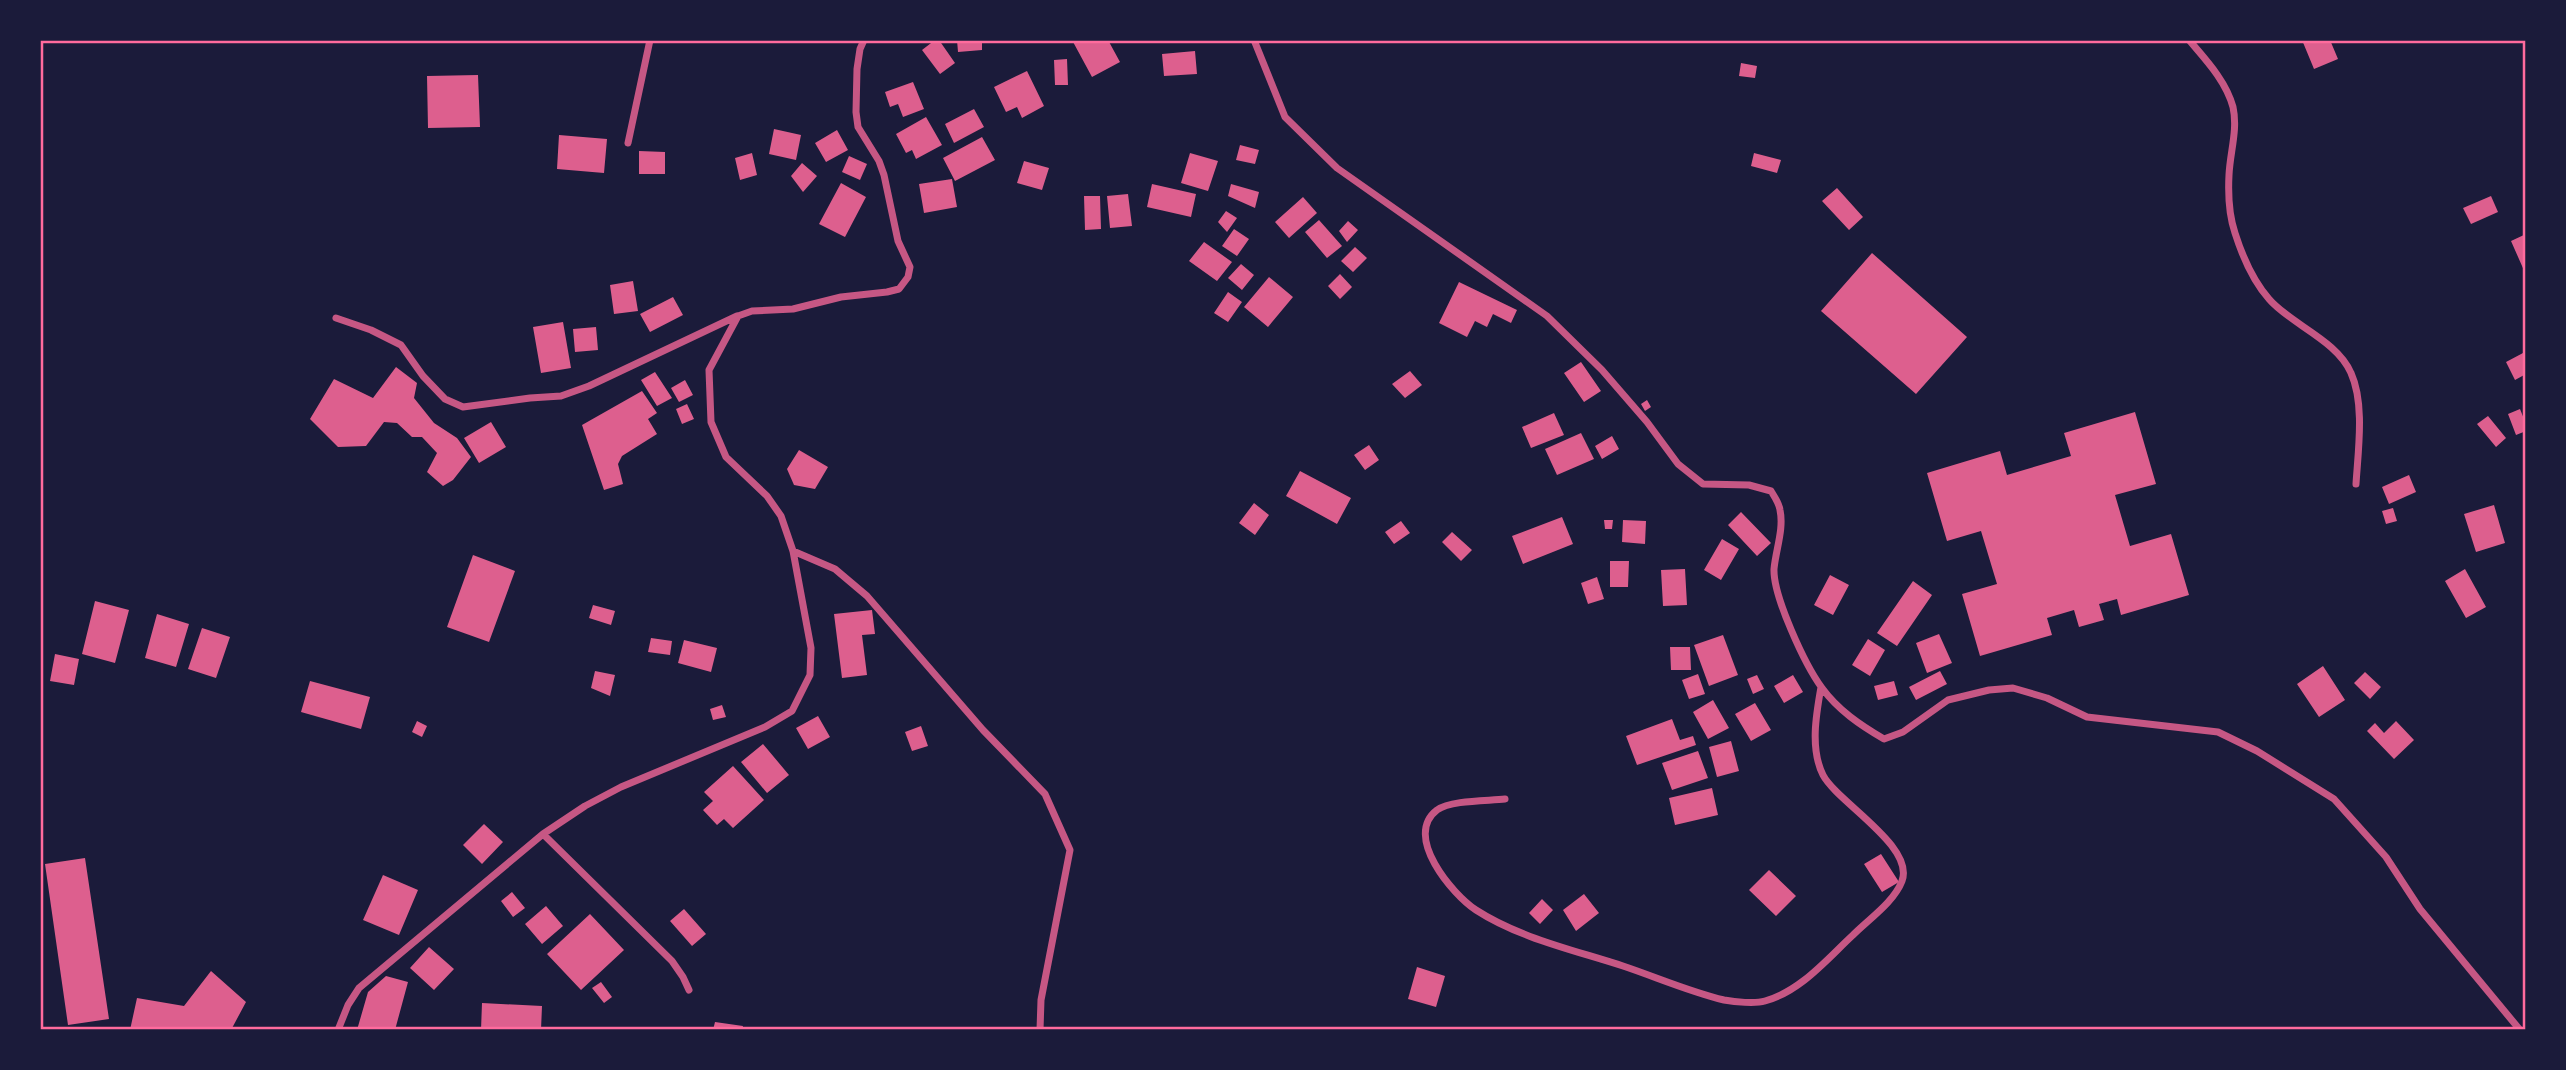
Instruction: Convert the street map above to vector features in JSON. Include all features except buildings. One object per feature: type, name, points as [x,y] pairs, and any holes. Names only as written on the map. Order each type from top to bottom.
[{"type":"street","points":[[628,143],[650,40]]},
{"type":"street","points":[[336,318],[371,330],[401,345],[423,376],[445,399],[463,407],[561,396],[589,386],[752,311],[793,309],[841,297],[899,289],[908,277],[909,267],[898,241],[881,168],[858,127],[857,69],[864,40]]},
{"type":"street","points":[[1254,40],[1285,117],[1337,168],[1547,316],[1602,370],[1647,422],[1678,464],[1703,484],[1749,485],[1771,491],[1780,509],[1780,539],[1774,570],[1780,602],[1821,687],[1851,718],[1884,739],[1903,732],[1948,700],[1989,690],[2014,688],[2047,698],[2087,717],[2218,732],[2257,751],[2334,799],[2386,857],[2427,918],[2520,1030]]},
{"type":"street","points":[[2189,40],[2218,75],[2232,104],[2235,126],[2229,175],[2229,207],[2235,234],[2253,276],[2269,300],[2333,349],[2351,372],[2359,425],[2356,484]]},
{"type":"street","points":[[338,1030],[348,1005],[359,988],[543,834],[585,806],[621,787],[765,727],[792,711],[810,675],[811,648],[793,551],[781,516],[767,496],[726,457],[711,422],[709,370],[738,316]]},
{"type":"street","points":[[793,551],[835,569],[867,596],[983,730],[1045,794],[1070,850],[1041,1000],[1040,1030]]},
{"type":"street","points":[[1505,799],[1449,804],[1436,810],[1429,821],[1425,838],[1432,861],[1447,883],[1474,908],[1510,929],[1725,1000],[1763,1002],[1790,991],[1822,964],[1896,894],[1904,878],[1903,865],[1879,829],[1832,789],[1822,773],[1815,736],[1821,687]]},
{"type":"street","points":[[543,834],[672,961],[689,990]]}]
